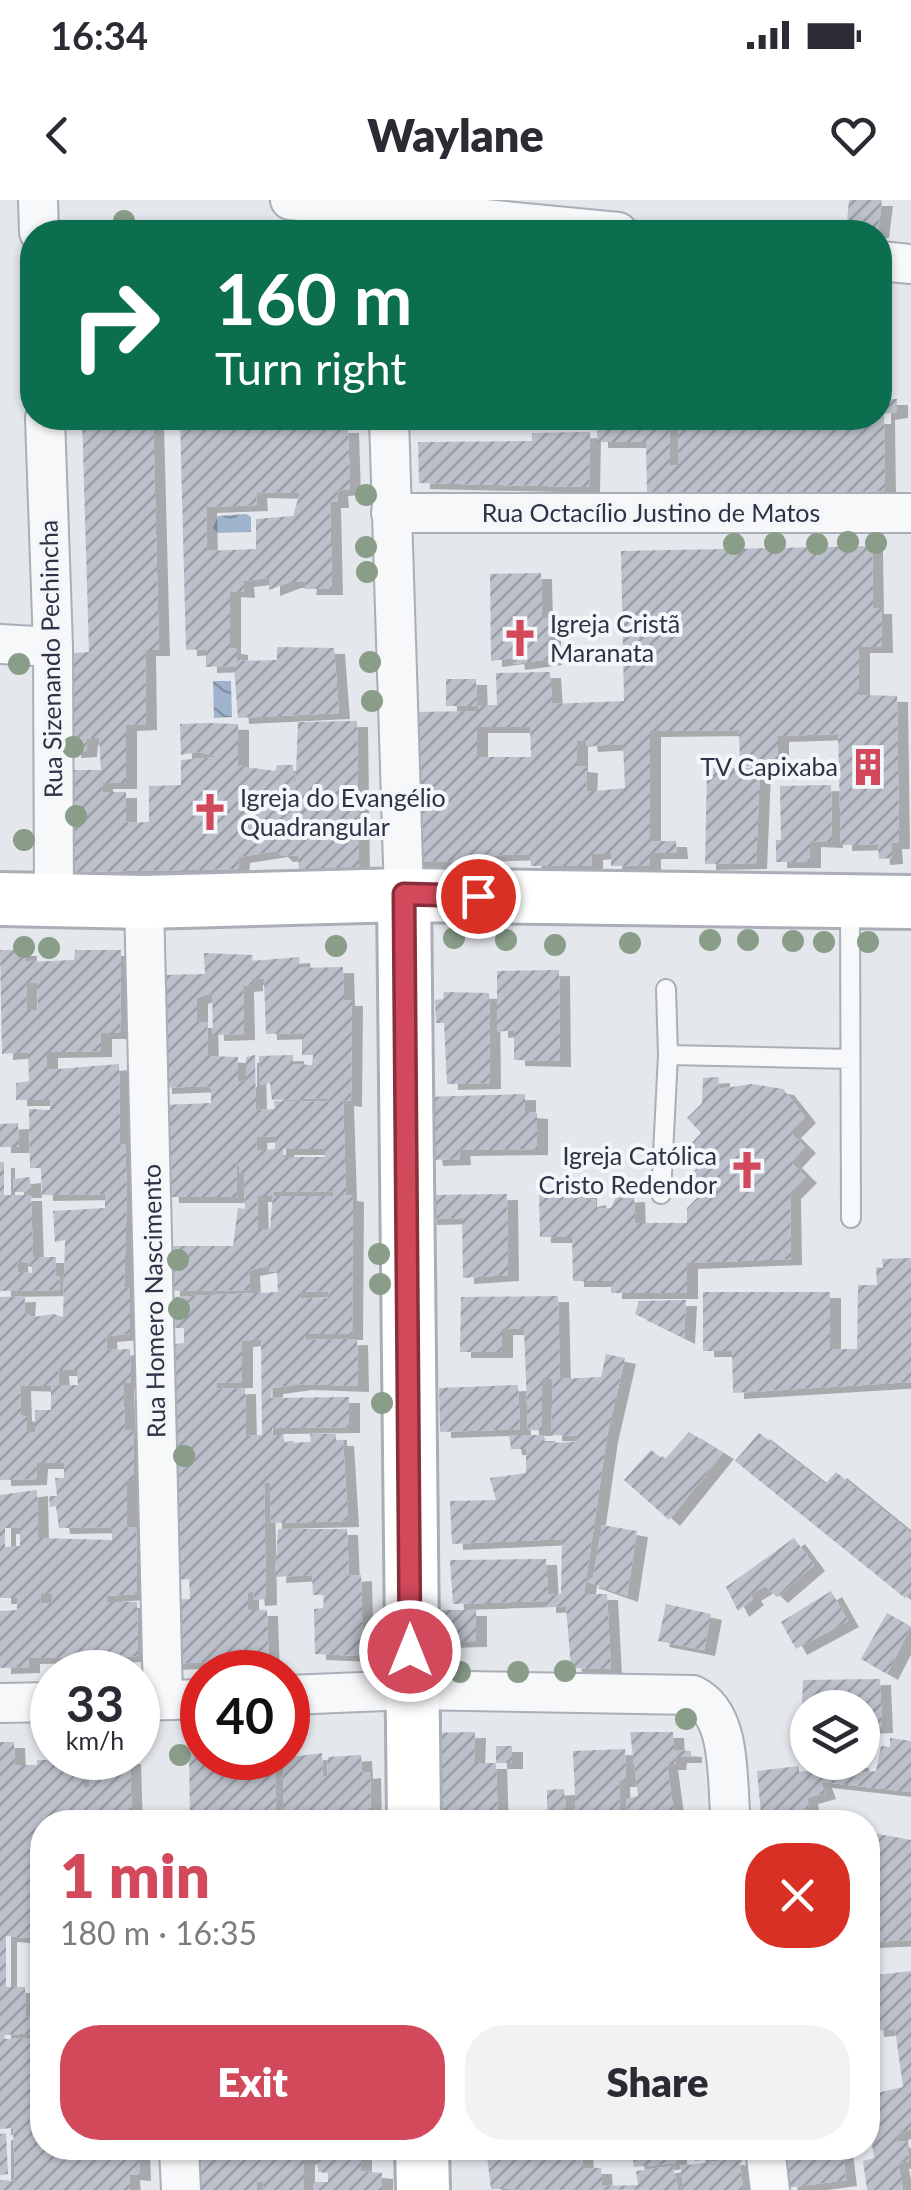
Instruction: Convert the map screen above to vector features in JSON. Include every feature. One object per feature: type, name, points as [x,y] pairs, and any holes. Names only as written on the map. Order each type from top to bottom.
[{"type":"street","points":[[290,200],[471,220]]},
{"type":"street","name":"Rua Sizenando Pechincha","points":[[45,430],[53,647],[54,900]]},
{"type":"street","points":[[389,430],[404,894],[414,1810]]},
{"type":"street","name":"Rua Octacílio Justino de Matos","points":[[391,513],[911,513]]},
{"type":"street","points":[[0,644],[53,647]]},
{"type":"street","points":[[0,899],[144,902],[404,894],[911,902]]},
{"type":"street","name":"Rua Homero Nascimento","points":[[144,902],[150,1650]]},
{"type":"street","points":[[310,1694],[410,1690],[693,1695],[708,1702],[720,1720],[730,1810]]},
{"type":"street","points":[[0,1703],[30,1702]]},
{"type":"street","points":[[180,2160],[181,2190]]},
{"type":"street","points":[[422,2160],[423,2190]]},
{"type":"street","points":[[766,2160],[770,2190]]},
{"type":"lane","points":[[850,901],[851,1218]]},
{"type":"lane","points":[[661,1194],[668,1055],[666,989]]},
{"type":"lane","points":[[668,1055],[850,1060]]},
{"type":"water","points":[[218,516],[251,517],[251,532],[218,533],[213,528]]},
{"type":"water","points":[[213,681],[231,681],[232,717],[214,718]]},
{"type":"building","points":[[849,200],[882,200],[880,220],[847,220]]},
{"type":"building","points":[[892,399],[897,399],[897,412],[892,413]]},
{"type":"building","points":[[82,430],[153,430],[159,650],[145,650],[146,724],[126,725],[126,783],[102,783],[103,792],[126,792],[126,823],[149,822],[149,786],[181,785],[181,760],[219,757],[199,752],[181,755],[180,724],[209,723],[238,724],[238,766],[275,771],[277,765],[293,765],[295,797],[298,722],[357,721],[359,868],[299,870],[298,855],[282,856],[277,851],[239,857],[238,869],[71,872],[67,770],[101,770],[99,737],[87,739],[86,751],[70,752],[73,653],[89,652]]},
{"type":"building","points":[[180,430],[348,430],[350,489],[337,490],[338,502],[330,502],[332,589],[305,589],[306,582],[290,582],[269,590],[269,578],[243,581],[244,592],[230,591],[230,648],[237,649],[237,661],[277,660],[277,647],[334,648],[339,713],[238,718],[234,666],[206,667],[206,649],[186,650]],"holes":[[[256,492],[300,493],[293,516],[256,519],[256,549],[207,551],[206,507],[257,505]]]},
{"type":"building","points":[[597,430],[669,430],[670,465],[679,465],[678,430],[884,430],[885,491],[647,496],[646,442],[597,442]]},
{"type":"building","points":[[590,432],[589,487],[419,483],[418,442],[532,441],[532,433]]},
{"type":"building","points":[[872,546],[873,608],[881,608],[882,647],[859,647],[859,695],[897,696],[899,843],[891,843],[892,858],[879,859],[878,844],[841,845],[838,734],[778,736],[778,767],[740,766],[739,730],[650,731],[650,841],[676,841],[677,853],[650,853],[650,865],[611,866],[611,853],[592,854],[592,866],[531,866],[530,854],[475,856],[475,862],[411,861],[412,712],[478,711],[478,705],[497,705],[496,673],[550,672],[552,704],[624,701],[621,551]],"holes":[[[477,727],[530,727],[531,757],[477,757]],[[586,740],[587,746],[623,744],[625,788],[586,792],[587,767],[577,766],[577,741]]]},
{"type":"building","name":"Igreja Cristã Maranata","points":[[541,573],[542,618],[549,618],[551,659],[514,664],[513,658],[491,661],[490,574]]},
{"type":"building","points":[[446,679],[476,679],[477,706],[446,706]]},
{"type":"building","points":[[707,768],[760,768],[756,863],[705,864]]},
{"type":"building","points":[[831,785],[832,842],[810,841],[810,862],[776,862],[776,840],[781,840],[780,786]]},
{"type":"building","points":[[0,950],[26,950],[26,962],[74,960],[75,950],[121,950],[120,1033],[101,1033],[101,1051],[47,1052],[47,1070],[119,1064],[120,1145],[125,1144],[127,1194],[124,1287],[130,1289],[130,1334],[106,1336],[107,1350],[130,1349],[131,1383],[123,1383],[125,1430],[133,1430],[134,1480],[127,1480],[127,1528],[136,1527],[137,1575],[136,1594],[107,1596],[107,1602],[137,1602],[138,1650],[30,1650],[29,1667],[0,1668],[0,1611],[17,1610],[17,1598],[0,1598],[0,1495],[37,1490],[38,1538],[112,1540],[112,1527],[59,1528],[56,1506],[50,1507],[49,1496],[57,1496],[55,1478],[64,1478],[64,1463],[37,1463],[36,1479],[0,1480],[0,1297],[25,1296],[24,1313],[33,1317],[63,1317],[65,1240],[55,1242],[53,1211],[105,1208],[105,1194],[42,1195],[41,1168],[30,1168],[29,1109],[50,1110],[51,1100],[16,1100],[16,1083],[29,1081],[28,1052],[2,1054]],"holes":[[[26,983],[37,983],[38,1010],[27,1010]],[[58,1370],[77,1370],[78,1385],[59,1385]],[[20,1385],[51,1386],[51,1410],[35,1410],[35,1432],[27,1432],[27,1417],[21,1415]],[[5,1528],[20,1528],[20,1546],[5,1547]],[[53,1593],[52,1603],[40,1604],[41,1594]]]},
{"type":"building","points":[[204,953],[253,955],[252,961],[299,957],[300,968],[343,967],[344,1000],[352,1000],[351,1101],[343,1100],[346,1195],[353,1196],[352,1334],[306,1334],[306,1340],[357,1339],[358,1386],[301,1384],[272,1388],[271,1398],[349,1397],[349,1427],[272,1428],[273,1436],[282,1435],[283,1443],[311,1442],[310,1434],[336,1434],[336,1440],[343,1440],[348,1521],[271,1523],[270,1483],[264,1482],[266,1599],[254,1600],[253,1591],[248,1593],[248,1610],[267,1610],[268,1650],[180,1650],[180,1664],[170,1664],[169,1600],[190,1599],[189,1579],[180,1580],[180,1543],[169,1543],[175,1344],[184,1343],[184,1328],[173,1328],[173,1297],[278,1292],[277,1272],[269,1272],[269,1266],[249,1270],[250,1290],[169,1291],[168,1246],[233,1246],[238,1208],[245,1209],[244,1174],[240,1173],[236,1150],[237,1197],[168,1197],[162,1105],[211,1103],[211,1090],[209,1086],[161,1088],[160,1028],[168,1028],[163,1020],[162,975],[205,974]],"holes":[[[252,979],[264,979],[266,1034],[302,1033],[302,1055],[313,1055],[312,1065],[293,1064],[293,1055],[259,1056],[260,1085],[270,1083],[272,1100],[327,1098],[330,1102],[274,1101],[275,1109],[256,1110],[255,1055],[246,1057],[246,1081],[238,1082],[238,1057],[208,1056],[207,1022],[197,1022],[197,998],[212,993],[213,1035],[244,1034],[243,986],[252,985]],[[275,1136],[275,1149],[257,1151],[256,1137]],[[283,1149],[325,1149],[325,1157],[284,1157]],[[333,1191],[334,1196],[274,1196],[274,1192]],[[257,1196],[273,1196],[270,1229],[258,1229]],[[329,1291],[328,1298],[300,1299],[301,1292]],[[261,1339],[262,1435],[246,1436],[245,1388],[217,1389],[217,1383],[242,1382],[242,1341]]]},
{"type":"building","points":[[559,970],[560,1061],[514,1060],[514,1030],[497,1032],[497,971]]},
{"type":"building","points":[[444,992],[489,993],[490,1083],[447,1084],[444,1023],[436,1023],[435,1000],[443,999]]},
{"type":"building","name":"Igreja Católica Cristo Redendor","points":[[719,1077],[718,1089],[752,1084],[783,1089],[805,1117],[790,1132],[805,1147],[791,1162],[806,1177],[790,1193],[791,1259],[687,1263],[687,1293],[611,1293],[611,1281],[573,1281],[572,1237],[540,1237],[539,1193],[586,1192],[586,1201],[595,1199],[596,1208],[611,1208],[616,1197],[634,1196],[635,1223],[687,1223],[687,1208],[702,1193],[687,1178],[702,1163],[687,1148],[701,1133],[687,1118],[702,1103],[703,1078]]},
{"type":"building","points":[[525,1094],[525,1112],[537,1113],[537,1149],[459,1150],[460,1159],[432,1160],[423,1097]]},
{"type":"building","points":[[18,1123],[19,1147],[0,1147],[0,1124]]},
{"type":"building","points":[[0,1162],[4,1162],[4,1195],[31,1195],[33,1257],[56,1257],[55,1276],[59,1276],[60,1290],[0,1291]],"holes":[[[17,1260],[32,1264],[32,1273],[18,1272]]]},
{"type":"building","points":[[30,1177],[31,1192],[13,1192],[13,1179]]},
{"type":"building","points":[[507,1194],[508,1275],[463,1278],[462,1218],[426,1219],[425,1195]]},
{"type":"building","points":[[911,1258],[911,1382],[733,1393],[732,1351],[703,1351],[703,1292],[830,1292],[830,1349],[857,1349],[858,1285],[877,1285],[876,1267],[883,1268],[882,1259]]},
{"type":"building","points":[[558,1296],[560,1379],[601,1377],[606,1354],[625,1358],[607,1436],[584,1594],[607,1594],[611,1669],[571,1668],[566,1606],[545,1607],[545,1601],[453,1604],[450,1560],[546,1559],[548,1595],[561,1594],[562,1539],[452,1544],[450,1501],[496,1500],[490,1478],[526,1473],[526,1449],[511,1449],[509,1435],[544,1435],[545,1443],[577,1442],[577,1436],[551,1435],[553,1379],[542,1379],[542,1430],[528,1430],[524,1329],[502,1329],[502,1352],[460,1352],[461,1297]]},
{"type":"building","points":[[686,1300],[684,1338],[635,1314],[639,1301]]},
{"type":"building","points":[[518,1385],[520,1429],[440,1432],[439,1388]]},
{"type":"building","points":[[689,1432],[723,1453],[669,1520],[624,1480],[651,1450],[664,1460]]},
{"type":"building","points":[[759,1433],[825,1484],[836,1472],[911,1533],[911,1592],[905,1598],[735,1461]]},
{"type":"building","points":[[602,1525],[637,1531],[627,1596],[587,1582],[593,1577]]},
{"type":"building","points":[[278,1529],[347,1529],[349,1576],[361,1575],[363,1656],[315,1654],[314,1609],[323,1608],[324,1595],[313,1595],[312,1575],[275,1577]]},
{"type":"building","points":[[794,1538],[814,1565],[777,1597],[765,1586],[750,1595],[753,1599],[738,1611],[726,1587]]},
{"type":"building","points":[[831,1591],[848,1621],[796,1649],[781,1622]]},
{"type":"building","points":[[666,1604],[711,1614],[704,1650],[658,1641]]},
{"type":"building","points":[[434,1610],[476,1610],[476,1641],[436,1642]]},
{"type":"building","points":[[887,1613],[911,1627],[887,1674],[861,1659]]},
{"type":"building","points":[[880,1679],[882,1727],[880,1690],[803,1690],[803,1680]]},
{"type":"building","points":[[475,1732],[474,1763],[496,1763],[498,1810],[431,1810],[428,1733]]},
{"type":"building","points":[[630,1732],[673,1732],[674,1750],[691,1751],[691,1757],[676,1757],[675,1764],[667,1764],[673,1810],[627,1810],[626,1799],[638,1796]]},
{"type":"building","points":[[890,1738],[911,1741],[911,1792],[821,1782],[825,1793],[807,1798],[809,1809],[761,1810],[757,1771],[790,1767],[790,1780],[880,1780],[881,1746],[890,1747]]},
{"type":"building","points":[[0,1742],[14,1742],[15,1765],[30,1765],[30,1780],[84,1780],[84,1789],[90,1787],[90,1780],[131,1780],[132,1810],[30,1810],[30,1938],[6,1936],[6,1987],[25,1987],[30,2033],[4,2035],[5,2039],[30,2038],[30,2160],[139,2160],[140,2175],[129,2174],[130,2190],[0,2190],[0,2180],[15,2181],[13,2128],[0,2129]]},
{"type":"building","points":[[496,1746],[512,1746],[512,1763],[496,1763]]},
{"type":"building","points":[[625,1749],[626,1781],[619,1781],[620,1810],[576,1810],[573,1751]]},
{"type":"building","points":[[322,1753],[323,1777],[327,1776],[328,1757],[361,1755],[362,1773],[370,1772],[371,1810],[283,1810],[283,1780],[310,1780],[310,1755]]},
{"type":"building","points":[[189,1780],[275,1780],[276,1810],[190,1810]]},
{"type":"building","points":[[564,1789],[566,1810],[547,1810],[547,1790]]},
{"type":"building","points":[[880,1834],[911,1840],[911,1940],[880,1941]]},
{"type":"building","points":[[911,1971],[911,2129],[897,2134],[898,2142],[907,2141],[909,2161],[898,2163],[903,2190],[867,2190],[863,2161],[880,2160],[880,2092],[903,2087],[895,2029],[880,2030],[880,1975]]},
{"type":"building","points":[[6,2133],[8,2174],[0,2175],[0,2134]]},
{"type":"building","points":[[198,2160],[304,2160],[304,2190],[264,2190],[263,2182],[256,2181],[257,2190],[195,2190]]},
{"type":"building","points":[[317,2160],[361,2160],[361,2171],[382,2173],[382,2190],[313,2190],[313,2182],[328,2182],[328,2173],[318,2172]]},
{"type":"building","points":[[487,2160],[583,2160],[583,2168],[601,2168],[602,2186],[638,2185],[636,2171],[673,2166],[678,2190],[491,2189]]},
{"type":"building","points":[[633,2160],[677,2163],[634,2167]]},
{"type":"building","points":[[784,2160],[844,2160],[846,2180],[787,2188]]},
{"type":"building","points":[[740,2161],[743,2190],[684,2190],[680,2166]]},
{"type":"place","name":"Igreja Cristã Maranata","points":[[520,638]]},
{"type":"place","name":"TV Capixaba","points":[[868,767]]},
{"type":"place","name":"Igreja do Evangélio Quadrangular","points":[[210,812]]},
{"type":"place","name":"Igreja Católica Cristo Redendor","points":[[747,1170]]},
{"type":"route","points":[[410,1651],[404,894],[478,896]]}]
